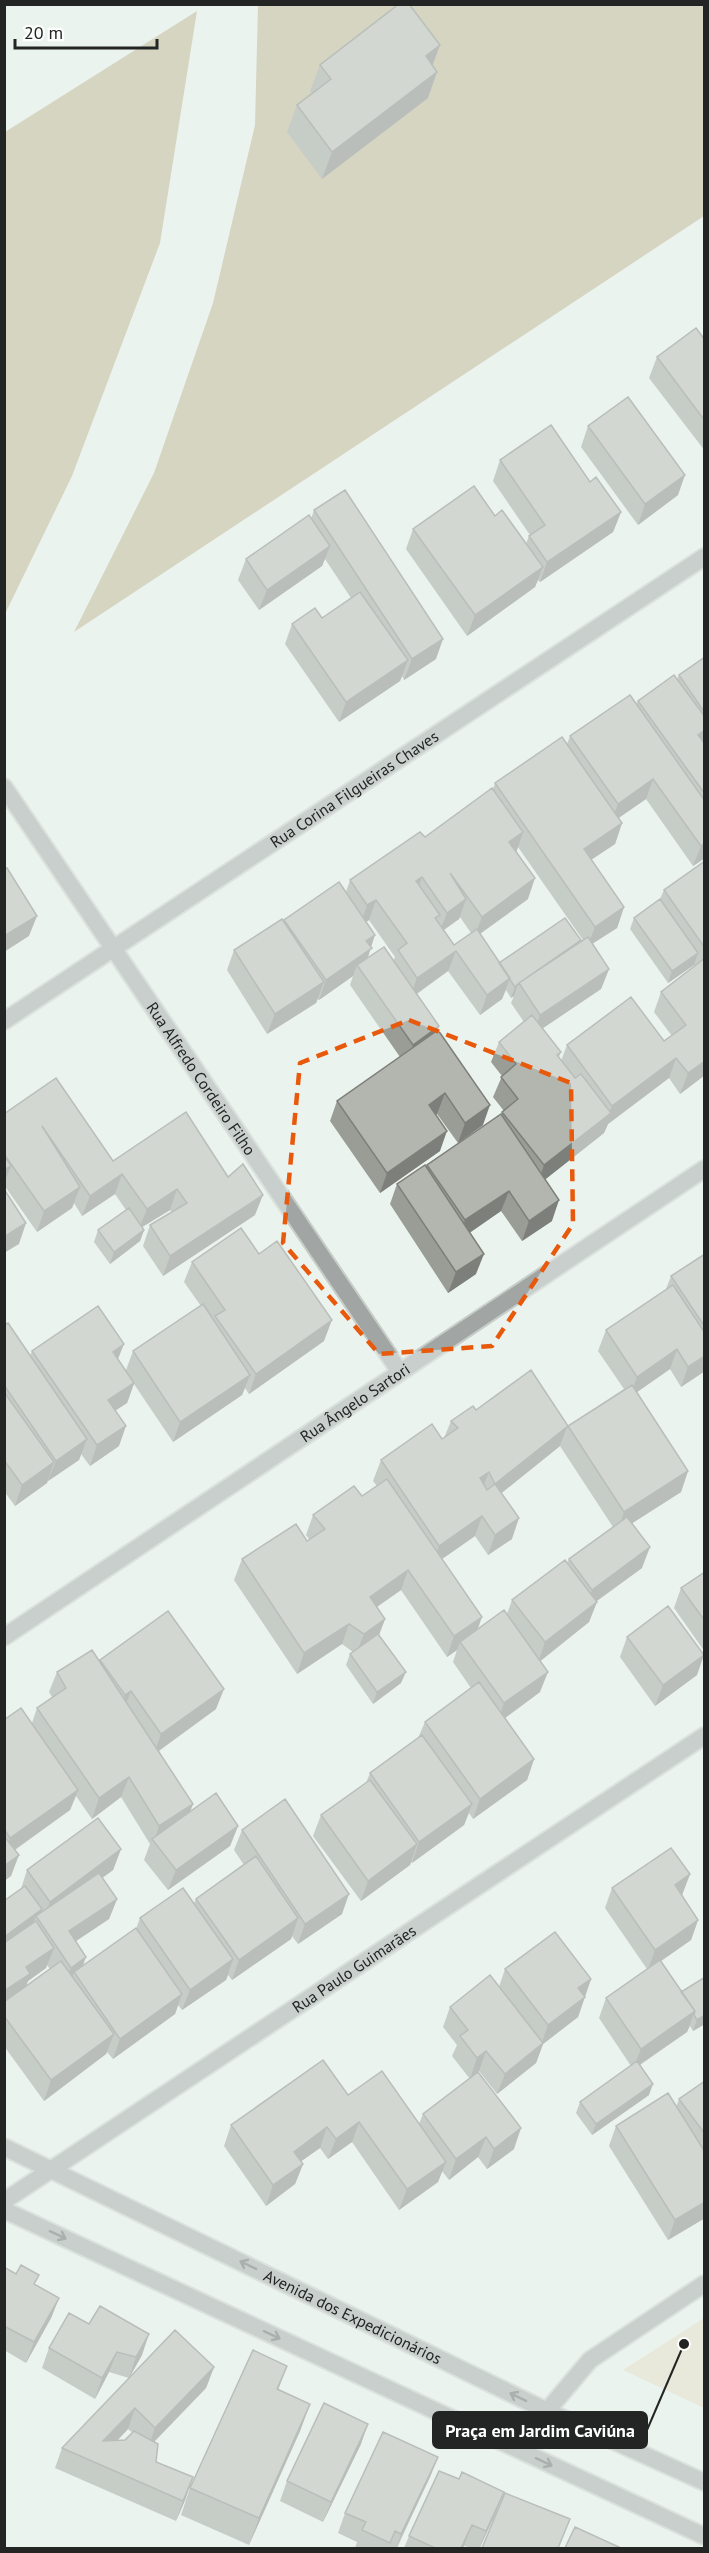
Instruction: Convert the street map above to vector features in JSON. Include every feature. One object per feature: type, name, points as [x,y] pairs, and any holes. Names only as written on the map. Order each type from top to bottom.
[{"type":"street","name":"Rua Corina Filgueiras Chaves","points":[[4,1021],[705,557]]},
{"type":"street","name":"Rua Alfredo Cordeiro Filho","points":[[4,787],[400,1372]]},
{"type":"street","name":"Rua Ângelo Sartori","points":[[4,1637],[705,1169]]},
{"type":"street","name":"Rua Paulo Guimarães","points":[[4,2201],[705,1736]]},
{"type":"street","name":"Avenida dos Expedicionários","points":[[4,2147],[547,2411],[705,2482]]},
{"type":"street","points":[[4,2210],[705,2536]]},
{"type":"street","points":[[547,2411],[590,2360],[705,2284]]},
{"type":"highlighted area","points":[[409,1020],[571,1083],[573,1224],[492,1346],[379,1354],[283,1243],[300,1063]]},
{"type":"shaded area","points":[[258,5],[704,5],[704,216],[74,632],[154,473],[213,303],[255,125]]},
{"type":"shaded area","points":[[197,11],[160,243],[72,476],[5,614],[5,132]]},
{"type":"shaded area","points":[[704,2318],[704,2408],[623,2370]]},
{"type":"building","points":[[399,4],[409,4],[440,45],[426,56],[437,72],[332,152],[297,105],[331,79],[320,65]]},
{"type":"building","points":[[696,328],[705,340],[705,421],[657,357]]},
{"type":"building","points":[[628,397],[685,475],[645,504],[588,426]]},
{"type":"building","points":[[551,425],[590,482],[596,477],[621,512],[547,562],[529,536],[545,525],[500,460]]},
{"type":"building","points":[[474,486],[495,516],[502,510],[543,567],[475,615],[413,529]]},
{"type":"building","points":[[345,490],[443,639],[412,659],[314,510]]},
{"type":"building","points":[[309,515],[330,546],[267,590],[246,559]]},
{"type":"building","points":[[360,592],[408,660],[346,702],[292,624],[315,608],[322,618]]},
{"type":"building","points":[[705,657],[705,713],[679,675]]},
{"type":"building","points":[[674,675],[705,717],[705,730],[698,735],[705,744],[705,794],[638,701]]},
{"type":"building","points":[[630,695],[705,801],[705,843],[701,846],[653,779],[618,804],[570,736]]},
{"type":"building","points":[[562,737],[622,823],[584,849],[624,907],[595,927],[495,783]]},
{"type":"building","points":[[492,788],[523,832],[509,842],[535,878],[482,917],[450,873],[466,899],[447,913],[422,877],[416,881],[440,915],[435,918],[454,945],[477,929],[510,978],[487,995],[456,951],[417,978],[398,950],[407,943],[376,900],[367,905],[350,880],[420,832],[425,837]]},
{"type":"building","points":[[705,861],[705,948],[664,890]]},
{"type":"building","points":[[7,868],[37,916],[4,936],[4,869]]},
{"type":"building","points":[[339,882],[375,935],[366,941],[372,948],[326,980],[284,920]]},
{"type":"building","points":[[660,899],[698,953],[672,971],[634,918]]},
{"type":"building","points":[[565,918],[581,940],[515,987],[499,963]]},
{"type":"building","points":[[282,919],[324,982],[275,1014],[234,950]]},
{"type":"building","points":[[588,937],[609,969],[540,1015],[519,983]]},
{"type":"building","points":[[384,947],[439,1026],[413,1045],[357,965]]},
{"type":"building","points":[[705,958],[705,1061],[688,1073],[676,1058],[612,1106],[567,1045],[631,997],[664,1041],[686,1025],[661,992]]},
{"type":"building","points":[[532,1015],[561,1052],[557,1055],[575,1078],[581,1074],[611,1113],[544,1165],[502,1112],[518,1099],[501,1077],[516,1064],[499,1042]]},
{"type":"building","points":[[438,1030],[490,1105],[465,1123],[445,1093],[429,1105],[447,1131],[387,1173],[337,1101]]},
{"type":"building","points":[[56,1078],[113,1161],[186,1112],[228,1177],[243,1164],[263,1195],[170,1256],[150,1225],[187,1203],[177,1189],[147,1209],[122,1174],[90,1196],[42,1126],[80,1187],[44,1211],[4,1154],[4,1114]]},
{"type":"building","points":[[501,1114],[559,1200],[529,1221],[509,1191],[465,1220],[427,1165]]},
{"type":"building","points":[[4,1155],[11,1166],[4,1170]]},
{"type":"building","points":[[425,1165],[484,1254],[456,1272],[397,1184]]},
{"type":"building","points":[[4,1189],[26,1223],[4,1237]]},
{"type":"building","points":[[129,1208],[144,1230],[114,1252],[98,1230]]},
{"type":"building","points":[[241,1228],[259,1254],[277,1241],[332,1320],[256,1374],[215,1316],[225,1310],[192,1262]]},
{"type":"building","points":[[705,1254],[705,1327],[671,1276]]},
{"type":"building","points":[[673,1285],[705,1333],[705,1356],[688,1367],[677,1349],[637,1377],[606,1330]]},
{"type":"building","points":[[203,1304],[250,1375],[180,1422],[133,1351]]},
{"type":"building","points":[[98,1306],[124,1344],[113,1352],[134,1383],[108,1400],[126,1426],[97,1445],[32,1351]]},
{"type":"building","points":[[8,1323],[87,1439],[56,1461],[4,1385],[4,1325]]},
{"type":"building","points":[[531,1370],[568,1426],[495,1484],[519,1518],[495,1535],[482,1516],[439,1546],[381,1460],[432,1424],[442,1439],[458,1428],[451,1421],[473,1406],[476,1410]],"holes":[[[489,1472],[495,1484],[487,1490],[480,1478]]]},
{"type":"building","points":[[632,1385],[688,1471],[624,1512],[568,1426]]},
{"type":"building","points":[[4,1392],[54,1462],[22,1485],[4,1460]]},
{"type":"building","points":[[387,1479],[482,1617],[454,1636],[408,1570],[370,1597],[385,1619],[364,1634],[349,1624],[304,1653],[242,1559],[296,1524],[307,1541],[325,1529],[313,1515],[354,1486],[362,1496]]},
{"type":"building","points":[[627,1517],[650,1547],[592,1590],[569,1559]]},
{"type":"building","points":[[565,1560],[597,1602],[545,1642],[512,1600]]},
{"type":"building","points":[[705,1572],[705,1621],[681,1588]]},
{"type":"building","points":[[668,1606],[704,1655],[663,1685],[627,1637]]},
{"type":"building","points":[[504,1610],[548,1672],[504,1703],[460,1642]]},
{"type":"building","points":[[168,1611],[224,1689],[161,1734],[131,1691],[125,1695],[100,1660]]},
{"type":"building","points":[[378,1634],[406,1672],[377,1692],[350,1654]]},
{"type":"building","points":[[92,1650],[193,1804],[159,1826],[129,1777],[99,1798],[37,1708],[66,1688],[57,1672]]},
{"type":"building","points":[[479,1682],[534,1759],[480,1799],[425,1722]]},
{"type":"building","points":[[21,1708],[78,1790],[10,1838],[4,1829],[4,1720]]},
{"type":"building","points":[[422,1735],[472,1804],[419,1842],[370,1773]]},
{"type":"building","points":[[370,1780],[417,1844],[368,1881],[321,1815]]},
{"type":"building","points":[[216,1793],[238,1826],[176,1870],[152,1839]]},
{"type":"building","points":[[285,1799],[349,1894],[305,1924],[242,1830]]},
{"type":"building","points":[[98,1818],[121,1849],[50,1902],[27,1870]]},
{"type":"building","points":[[4,1836],[19,1855],[4,1866]]},
{"type":"building","points":[[671,1848],[690,1874],[675,1885],[698,1920],[655,1950],[612,1888]]},
{"type":"building","points":[[256,1856],[298,1918],[239,1960],[196,1899]]},
{"type":"building","points":[[99,1873],[117,1899],[69,1931],[86,1957],[71,1968],[36,1916]]},
{"type":"building","points":[[25,1886],[42,1909],[4,1937],[4,1901]]},
{"type":"building","points":[[183,1888],[233,1959],[190,1990],[140,1918]]},
{"type":"building","points":[[36,1921],[54,1948],[26,1967],[30,1974],[4,1991],[4,1943]]},
{"type":"building","points":[[136,1928],[182,1994],[120,2039],[74,1972]]},
{"type":"building","points":[[555,1932],[591,1979],[578,1988],[585,1997],[548,2025],[505,1969]]},
{"type":"building","points":[[660,1960],[695,2011],[641,2049],[606,1998]]},
{"type":"building","points":[[61,1961],[114,2034],[51,2080],[4,2016],[4,2002]]},
{"type":"building","points":[[490,1975],[543,2043],[505,2074],[486,2051],[477,2058],[460,2036],[468,2030],[450,2007]]},
{"type":"building","points":[[705,1977],[705,2015],[697,2020],[694,2015],[695,2011],[681,1992]]},
{"type":"building","points":[[323,2060],[348,2095],[382,2071],[446,2162],[407,2189],[359,2122],[336,2139],[327,2127],[294,2152],[303,2164],[273,2185],[231,2125]]},
{"type":"building","points":[[637,2061],[653,2084],[596,2124],[580,2102]]},
{"type":"building","points":[[478,2072],[521,2128],[494,2149],[486,2137],[456,2159],[423,2114]]},
{"type":"building","points":[[705,2081],[705,2134],[679,2099]]},
{"type":"building","points":[[668,2093],[705,2152],[705,2202],[675,2220],[616,2126]]},
{"type":"building","points":[[21,2265],[39,2275],[34,2284],[59,2298],[34,2342],[4,2326],[4,2267],[16,2274]]},
{"type":"building","points":[[100,2306],[149,2334],[136,2357],[117,2352],[102,2378],[49,2348],[69,2313],[89,2324]]},
{"type":"building","points":[[175,2330],[214,2367],[155,2428],[135,2408],[103,2441],[125,2440],[134,2431],[158,2444],[156,2462],[193,2477],[183,2501],[62,2448]]},
{"type":"building","points":[[253,2350],[287,2366],[277,2389],[310,2404],[259,2518],[190,2488]]},
{"type":"building","points":[[324,2403],[368,2424],[331,2502],[287,2481]]},
{"type":"building","points":[[383,2432],[438,2457],[401,2534],[395,2531],[390,2543],[362,2530],[366,2522],[345,2513]]},
{"type":"building","points":[[439,2471],[459,2479],[462,2472],[504,2492],[486,2531],[472,2525],[461,2548],[435,2548],[409,2536]]},
{"type":"building","points":[[505,2493],[570,2519],[558,2548],[482,2548]]},
{"type":"building","points":[[575,2527],[621,2548],[565,2548]]},
{"type":"place","name":"Praça em Jardim Caviúna","points":[[684,2344]]}]
